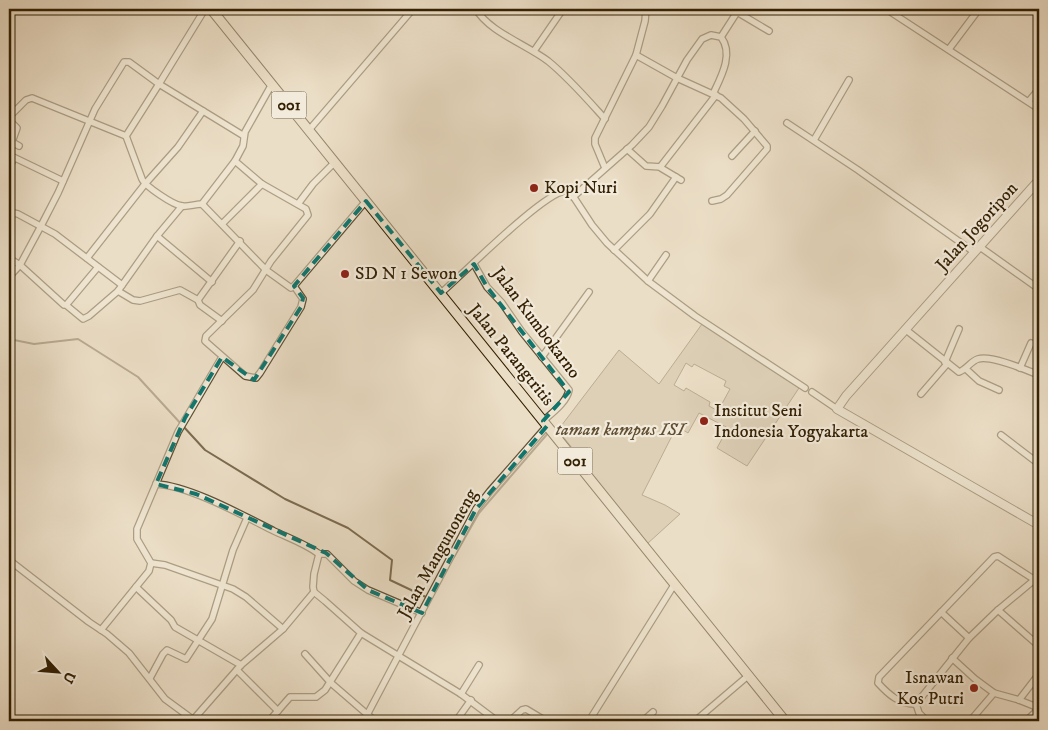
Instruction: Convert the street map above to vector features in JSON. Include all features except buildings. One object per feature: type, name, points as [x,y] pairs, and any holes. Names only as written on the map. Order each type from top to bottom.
[{"type":"main road","name":"Jalan Parangtritis","points":[[211,9],[785,721]]},
{"type":"street","points":[[126,136],[205,9]]},
{"type":"street","points":[[309,130],[412,9]]},
{"type":"street","points":[[476,9],[492,27],[534,51],[560,72],[605,119]]},
{"type":"street","points":[[534,51],[563,9]]},
{"type":"street","points":[[605,168],[595,141],[636,54],[645,21],[646,9]]},
{"type":"street","points":[[887,9],[1039,109]]},
{"type":"street","points":[[949,49],[979,9]]},
{"type":"street","points":[[722,37],[738,10],[769,31]]},
{"type":"street","points":[[573,197],[649,127],[694,49],[702,39],[711,35],[722,37],[726,44],[727,54],[722,75],[714,94],[661,167]]},
{"type":"street","points":[[636,54],[677,78],[714,94],[726,102],[767,146],[767,149],[729,194],[721,199],[712,201]]},
{"type":"street","points":[[9,277],[20,265],[41,226],[89,121],[125,61],[244,136]]},
{"type":"street","points":[[814,140],[849,80]]},
{"type":"street","points":[[19,146],[12,142],[17,128],[9,118],[26,100],[32,98],[126,136],[145,184],[152,190],[182,206],[202,204],[235,161],[243,146],[244,136],[272,84]]},
{"type":"street","points":[[1029,102],[1039,89]]},
{"type":"street","points":[[87,258],[145,184],[178,146],[203,111]]},
{"type":"street","points":[[787,123],[977,250],[1039,289]]},
{"type":"street","points":[[732,156],[755,131]]},
{"type":"street","points":[[614,250],[650,214],[679,178],[661,167],[646,166],[627,149]]},
{"type":"street","points":[[9,168],[11,156],[63,181]]},
{"type":"street","points":[[235,161],[262,184],[298,204],[308,212],[306,218],[281,247],[253,290],[204,339],[245,376],[256,378],[301,307],[303,299],[294,286]]},
{"type":"street","points":[[298,204],[313,184],[335,162]]},
{"type":"street","name":"Jalan Jogoripon","points":[[837,409],[846,396],[905,329],[1039,180]]},
{"type":"street","points":[[222,224],[262,184]]},
{"type":"street","points":[[441,293],[501,238],[551,197],[565,191],[573,197],[592,225],[614,250],[648,281],[695,316],[805,388]]},
{"type":"street","points":[[202,204],[240,241],[266,270],[291,288],[366,200]]},
{"type":"street","points":[[9,258],[20,265],[61,303],[66,304],[84,319],[118,291],[157,236],[182,206]]},
{"type":"street","points":[[9,212],[18,214],[55,234],[122,285]]},
{"type":"street","points":[[157,236],[212,282]]},
{"type":"street","points":[[198,300],[240,241]]},
{"type":"street","points":[[648,281],[666,255]]},
{"type":"street","name":"Jalan Kumbokarno","points":[[474,264],[487,287],[502,303],[542,357],[568,388],[569,392],[545,423]]},
{"type":"street","points":[[66,304],[98,267]]},
{"type":"street","points":[[118,291],[134,300],[140,301],[180,290],[198,300],[200,305],[222,321]]},
{"type":"street","points":[[542,357],[589,292]]},
{"type":"street","points":[[905,329],[959,372],[975,361],[982,359],[1020,368],[1039,375]]},
{"type":"street","points":[[921,394],[946,363],[959,329]]},
{"type":"street","points":[[1020,368],[1031,343]]},
{"type":"street","points":[[101,630],[149,570],[151,563],[138,542],[136,532],[178,432],[222,357]]},
{"type":"street","points":[[966,368],[979,381],[999,390]]},
{"type":"street","points":[[812,392],[837,409],[1039,525]]},
{"type":"street","name":"Jalan Mangunoneng","points":[[367,715],[476,510],[545,423]]},
{"type":"street","points":[[1001,435],[1039,464]]},
{"type":"street","points":[[156,484],[172,486],[196,494],[319,554],[327,554],[354,580],[368,590],[422,613]]},
{"type":"street","points":[[150,678],[165,651],[170,650],[186,659],[212,620],[233,550],[248,518]]},
{"type":"street","points":[[319,554],[313,583],[314,592],[361,633],[471,700],[497,721]]},
{"type":"street","points":[[996,556],[1037,578],[998,610],[969,638],[916,704],[906,704],[899,701],[882,688],[877,680],[982,568],[996,556]]},
{"type":"street","points":[[9,560],[129,653],[170,703],[193,721],[239,668],[283,629],[314,592]]},
{"type":"street","points":[[151,563],[165,565],[240,592],[283,629]]},
{"type":"street","points":[[589,721],[674,585]]},
{"type":"street","points":[[136,588],[171,620],[175,626],[239,668],[278,710]]},
{"type":"street","points":[[998,610],[1039,646]]},
{"type":"street","points":[[941,612],[969,638]]},
{"type":"street","points":[[269,721],[292,696],[316,697],[325,690],[361,633]]},
{"type":"street","points":[[305,654],[331,683],[374,721]]},
{"type":"street","points":[[952,658],[994,693],[1019,700],[1039,709],[1026,721]]},
{"type":"street","points":[[461,694],[479,665]]},
{"type":"street","points":[[1019,700],[1039,674]]},
{"type":"street","points":[[695,721],[749,675]]},
{"type":"street","points":[[970,721],[994,693]]},
{"type":"street","points":[[456,721],[471,700]]},
{"type":"street","points":[[916,704],[919,713],[927,721]]},
{"type":"street","points":[[510,721],[522,710],[526,709],[546,721]]},
{"type":"street","points":[[643,721],[653,712]]},
{"type":"highlighted area","points":[[366,201],[441,293],[474,264],[487,287],[569,392],[543,421],[547,426],[476,509],[422,613],[368,590],[326,553],[196,494],[156,484],[185,418],[222,357],[254,380],[301,307],[303,298],[294,286]]},
{"type":"green space","name":"taman kampus ISI","points":[[702,324],[799,388],[747,466],[717,448],[728,428],[699,413],[688,433],[677,426],[642,495],[680,514],[647,544],[558,430],[619,350],[659,384]],"holes":[[[686,363],[692,367],[694,364],[726,381],[724,386],[730,389],[718,411],[709,406],[710,402],[686,388],[684,391],[674,385]]]},
{"type":"waterway","points":[[9,339],[34,344],[78,339],[138,377],[205,450],[285,499],[348,528],[392,560],[390,580],[428,598]]},
{"type":"waterway","points":[[454,557],[479,513],[549,432]]},
{"type":"place","name":"Kopi Nuri","points":[[534,188]]},
{"type":"place","name":"SD N 1 Sewon","points":[[345,274]]},
{"type":"place","name":"Institut Seni Indonesia Yogyakarta","points":[[704,421]]},
{"type":"place","name":"Isnawan Kos Putri","points":[[974,688]]}]
